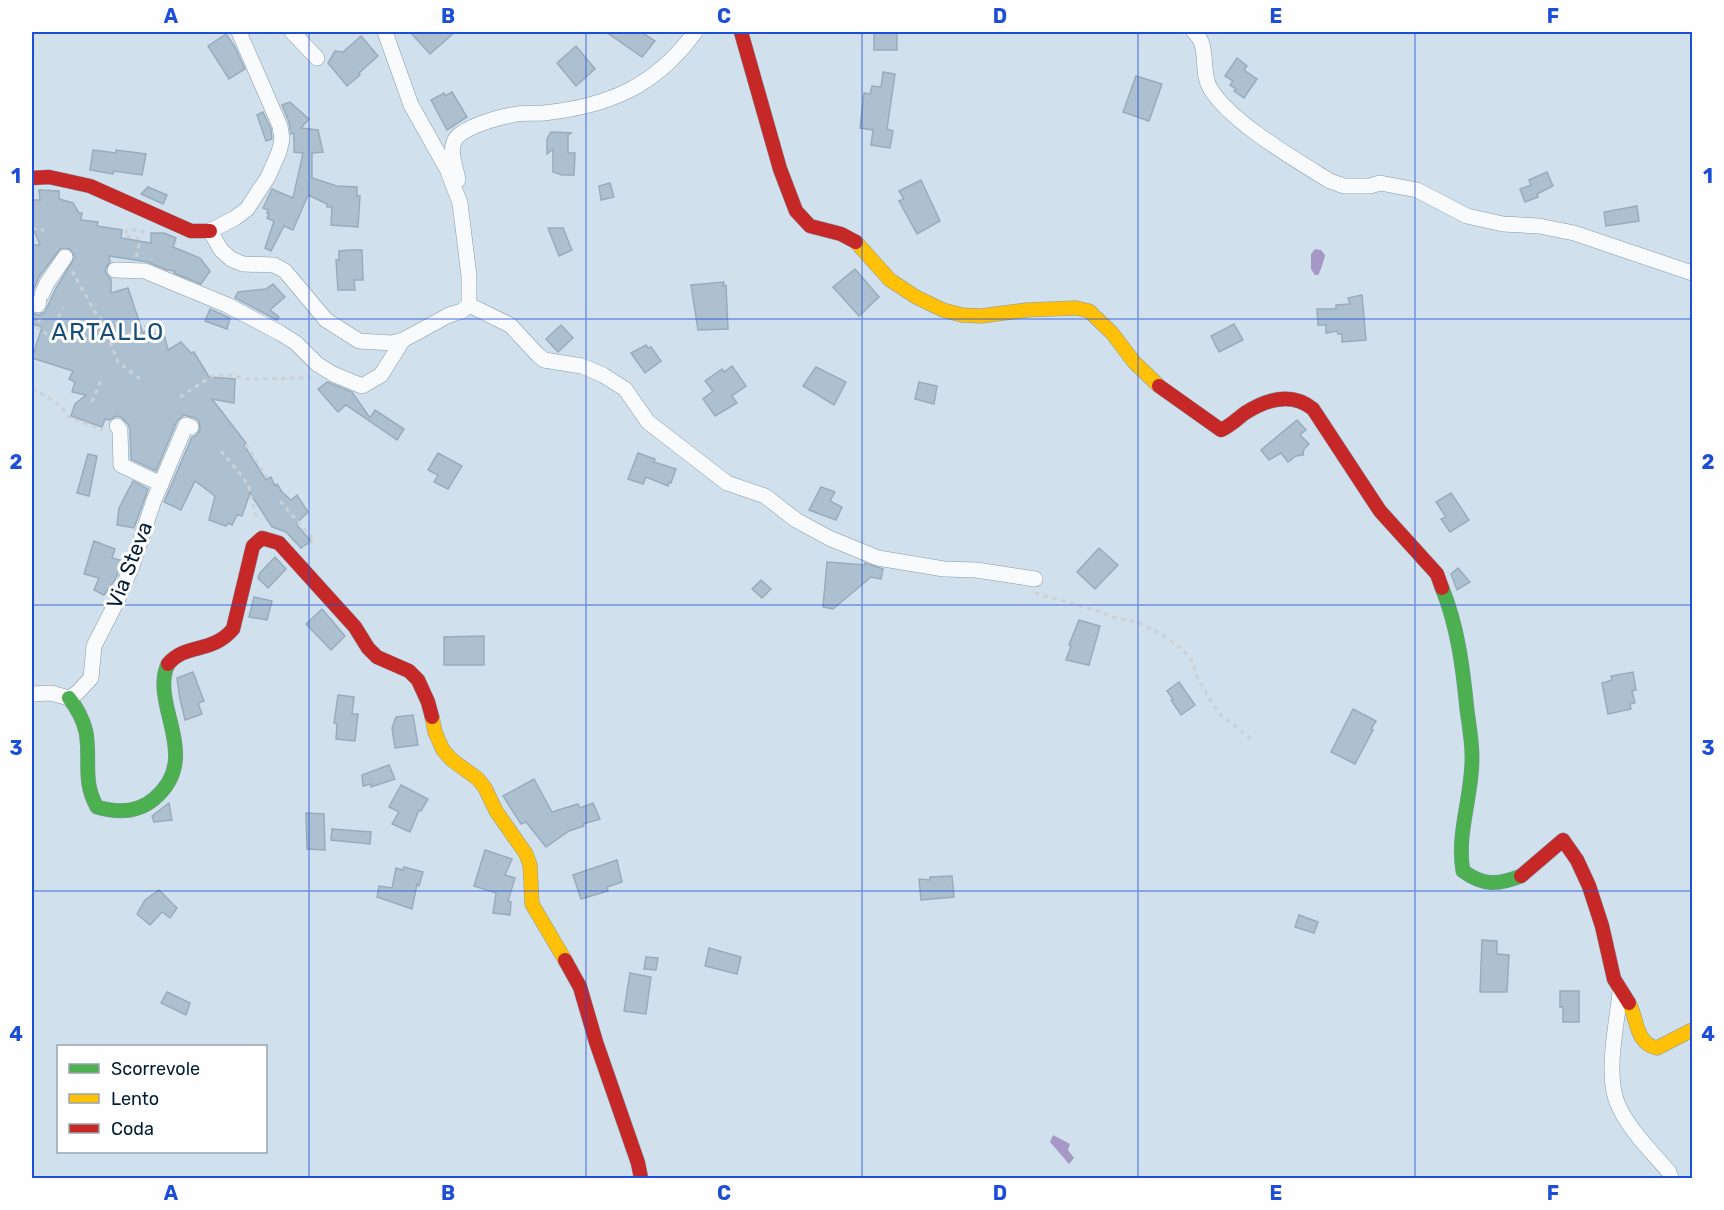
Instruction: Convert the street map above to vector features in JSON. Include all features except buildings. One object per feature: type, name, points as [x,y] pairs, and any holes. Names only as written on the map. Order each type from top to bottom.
[{"type":"street","points":[[32,178],[60,177],[80,183],[191,231],[210,231],[247,210],[268,177],[282,140],[280,126],[239,32]]},
{"type":"street","points":[[292,32],[317,58]]},
{"type":"street","points":[[385,32],[411,105],[447,169],[460,203]]},
{"type":"street","points":[[210,231],[221,250],[231,259],[243,264],[274,265],[285,271],[326,320],[346,335],[371,343],[392,343],[403,340],[449,315],[462,311],[469,305],[470,276],[452,152],[453,144],[458,136],[466,130],[513,114],[543,113],[581,107],[626,93],[653,77],[695,32]]},
{"type":"street","points":[[741,32],[780,169],[796,211],[810,226],[842,234],[854,240],[890,280],[916,297],[943,310],[962,315],[981,316],[1027,310],[1076,308],[1089,311],[1112,333],[1134,362],[1159,386],[1221,430],[1229,427],[1253,408],[1269,402],[1284,399],[1302,401],[1313,410],[1380,511],[1437,574],[1449,605],[1462,662],[1472,756],[1469,798],[1463,833],[1461,861],[1463,871],[1476,881],[1503,883],[1525,874],[1563,840],[1575,855],[1590,892],[1605,936],[1612,975],[1620,992],[1634,1012],[1639,1038],[1646,1045],[1657,1048],[1692,1030]]},
{"type":"street","points":[[1197,32],[1201,38],[1208,85],[1226,108],[1247,126],[1330,181],[1344,186],[1370,186],[1380,183],[1417,190],[1467,216],[1503,224],[1539,226],[1574,233],[1692,273]]},
{"type":"street","points":[[38,300],[47,282],[65,257]]},
{"type":"street","points":[[1661,262],[1692,283]]},
{"type":"street","points":[[115,270],[145,271],[227,305],[296,343],[317,364],[333,374],[362,386],[381,375],[403,340]]},
{"type":"street","points":[[469,305],[510,325],[544,360],[582,366],[603,375],[625,389],[648,422],[727,483],[765,496],[796,520],[829,538],[878,558],[944,569],[987,572],[1033,585]]},
{"type":"street","points":[[117,426],[120,430],[121,465],[161,484]]},
{"type":"street","name":"Via Steva","points":[[69,698],[91,678],[94,646],[132,566],[154,500],[188,426]]},
{"type":"street","points":[[32,694],[51,693],[69,698],[81,714],[87,734],[88,790],[97,807],[126,811],[145,805],[154,799],[172,775],[176,748],[164,686],[169,662],[181,653],[220,643],[230,634],[253,546],[262,537],[279,543],[355,627],[368,648],[377,657],[409,671],[418,680],[428,702],[435,732],[443,750],[452,760],[478,779],[496,811],[526,854],[530,865],[532,904],[580,987],[596,1042],[638,1163],[641,1179]]},
{"type":"street","points":[[1620,992],[1612,1061],[1614,1093],[1618,1106],[1637,1137],[1669,1172],[1671,1179]]},
{"type":"path","points":[[32,229],[44,230]]},
{"type":"path","points":[[128,229],[125,236],[138,238],[140,241],[134,262]]},
{"type":"path","points":[[65,257],[81,289],[101,318],[114,356],[118,362],[129,368],[140,379]]},
{"type":"path","points":[[58,317],[64,308]]},
{"type":"path","points":[[128,335],[150,325]]},
{"type":"path","points":[[109,341],[115,339]]},
{"type":"path","points":[[180,397],[212,376],[232,375],[244,379],[307,378],[333,374]]},
{"type":"path","points":[[92,402],[101,380]]},
{"type":"path","points":[[32,389],[60,404],[68,417],[101,430],[110,423],[117,426]]},
{"type":"path","points":[[245,447],[247,446],[268,479]]},
{"type":"path","points":[[221,451],[232,461],[249,487],[262,537]]},
{"type":"path","points":[[280,501],[314,540]]},
{"type":"path","points":[[1033,585],[1041,596],[1098,611],[1115,618],[1137,622],[1161,634],[1183,650],[1192,661],[1201,685],[1222,716],[1254,741]]},
{"type":"shaded area","points":[[1315,249],[1321,250],[1325,255],[1318,275],[1315,275],[1311,269],[1311,254]]},
{"type":"shaded area","points":[[1053,1135],[1070,1144],[1068,1150],[1074,1158],[1069,1164],[1050,1142]]},
{"type":"traffic: fast","points":[[1442,588],[1459,648],[1472,745],[1472,770],[1463,828],[1461,857],[1463,871],[1484,882],[1505,881],[1521,876]]},
{"type":"traffic: fast","points":[[69,698],[86,732],[88,779],[97,807],[119,811],[141,807],[154,799],[168,783],[175,766],[173,731],[165,696],[164,680],[168,664]]},
{"type":"traffic: slow","points":[[856,242],[890,280],[916,297],[943,310],[962,315],[981,316],[1027,310],[1076,308],[1089,311],[1112,333],[1134,362],[1159,386]]},
{"type":"traffic: slow","points":[[432,717],[435,732],[443,750],[452,760],[478,779],[496,811],[526,854],[530,865],[532,904],[565,960]]},
{"type":"traffic: slow","points":[[1629,1003],[1638,1030],[1650,1045],[1657,1048],[1692,1030]]},
{"type":"traffic: jam","points":[[741,32],[780,169],[796,211],[810,226],[841,234],[856,242]]},
{"type":"traffic: jam","points":[[32,178],[49,177],[90,186],[191,231],[210,231]]},
{"type":"traffic: jam","points":[[1159,386],[1221,430],[1253,408],[1279,399],[1297,400],[1313,409],[1380,511],[1437,574],[1442,588]]},
{"type":"traffic: jam","points":[[168,664],[182,653],[216,642],[233,629],[253,546],[262,538],[279,543],[355,627],[368,648],[377,657],[409,671],[418,680],[432,717]]},
{"type":"traffic: jam","points":[[1521,876],[1563,840],[1577,860],[1589,886],[1602,926],[1614,979],[1629,1003]]},
{"type":"traffic: jam","points":[[565,960],[580,987],[641,1178]]},
{"type":"district","name":"ARTALLO","points":[[108,332]]}]
